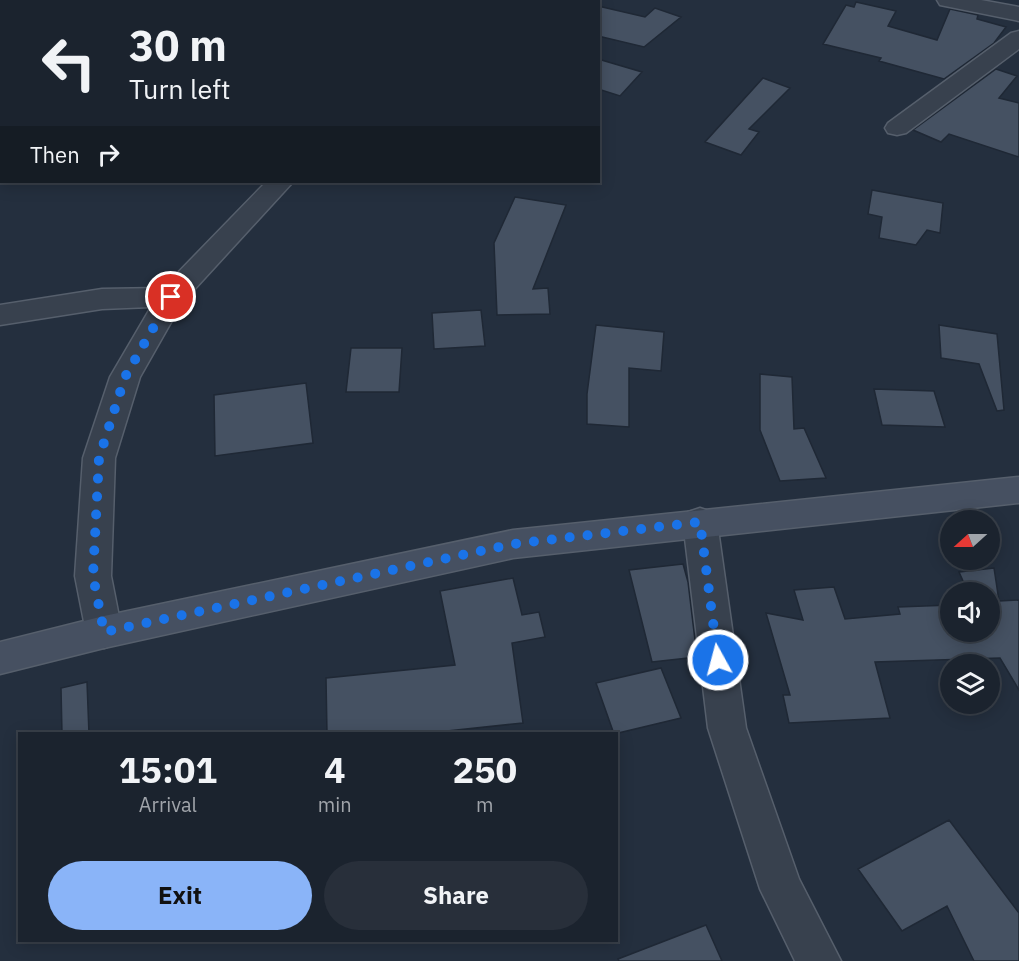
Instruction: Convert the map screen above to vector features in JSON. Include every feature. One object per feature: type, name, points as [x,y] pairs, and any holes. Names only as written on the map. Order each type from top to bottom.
[{"type":"street","points":[[948,0],[1019,14]]},
{"type":"street","points":[[897,128],[1019,38]]},
{"type":"street","points":[[104,632],[93,576],[99,458],[125,377],[171,297],[279,183]]},
{"type":"street","points":[[0,315],[102,299],[171,297]]},
{"type":"street","points":[[0,658],[104,632],[513,544],[700,522],[1019,490]]},
{"type":"street","points":[[700,522],[727,728],[781,889],[819,961]]},
{"type":"building","points":[[856,2],[896,11],[888,26],[937,40],[950,9],[978,15],[977,19],[1006,27],[994,43],[944,79],[879,61],[881,58],[823,44],[846,5],[854,7]]},
{"type":"building","points":[[600,6],[645,17],[655,8],[681,17],[644,47],[600,36]]},
{"type":"building","points":[[600,60],[642,72],[620,96],[600,90]]},
{"type":"building","points":[[996,69],[1017,76],[999,98],[1019,103],[1019,157],[949,134],[941,142],[913,130]]},
{"type":"building","points":[[763,78],[790,88],[749,129],[759,132],[741,155],[705,142]]},
{"type":"building","points":[[872,190],[943,203],[940,233],[927,230],[916,245],[879,238],[882,217],[868,214]]},
{"type":"building","points":[[515,197],[566,205],[533,289],[548,288],[550,314],[497,315],[494,243]]},
{"type":"building","points":[[481,310],[485,346],[434,349],[432,313]]},
{"type":"building","points":[[596,325],[664,332],[661,371],[629,368],[629,427],[587,424],[587,394]]},
{"type":"building","points":[[939,325],[997,334],[1004,410],[997,411],[979,364],[941,358]]},
{"type":"building","points":[[351,348],[402,348],[399,392],[346,392]]},
{"type":"building","points":[[760,374],[792,377],[794,429],[804,428],[826,478],[780,481],[760,430]]},
{"type":"building","points":[[306,383],[313,443],[215,456],[214,395]]},
{"type":"building","points":[[874,389],[934,391],[945,427],[882,425]]},
{"type":"building","points":[[683,564],[688,582],[697,657],[652,662],[629,570]]},
{"type":"building","points":[[994,570],[996,582],[964,582],[959,572]]},
{"type":"building","points":[[513,578],[522,615],[539,612],[545,637],[512,643],[523,723],[438,732],[327,732],[326,678],[455,665],[440,591]]},
{"type":"building","points":[[834,587],[845,619],[900,614],[898,607],[940,605],[940,642],[1000,642],[1000,601],[1019,600],[1019,690],[1000,658],[1000,654],[940,654],[940,660],[875,662],[890,718],[789,723],[783,695],[790,695],[766,613],[803,620],[794,590]]},
{"type":"building","points":[[661,668],[681,718],[618,733],[613,732],[596,683]]},
{"type":"building","points":[[87,682],[89,732],[62,732],[61,688]]},
{"type":"building","points":[[949,820],[1019,913],[1019,961],[974,961],[947,906],[902,931],[858,869]]},
{"type":"building","points":[[706,925],[722,961],[619,961],[618,959]]},
{"type":"route","points":[[171,297],[125,377],[99,458],[93,576],[104,632],[513,544],[700,522],[718,660]]}]
